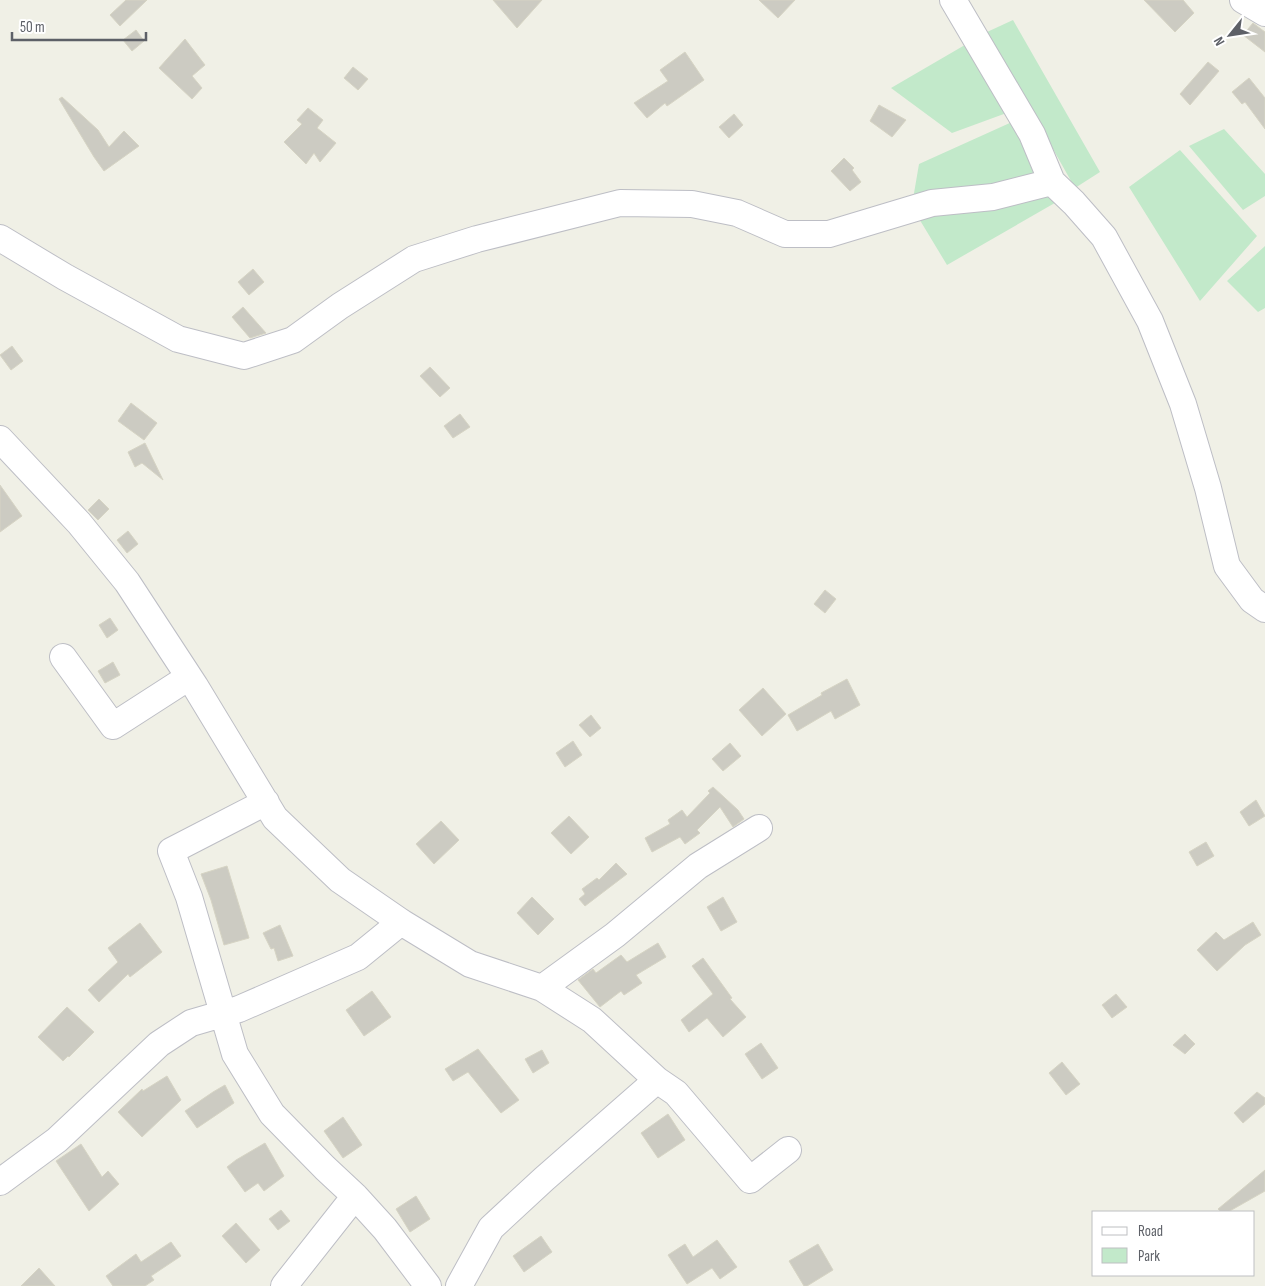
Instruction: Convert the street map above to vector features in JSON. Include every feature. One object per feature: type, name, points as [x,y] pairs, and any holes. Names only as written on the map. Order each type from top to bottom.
[{"type":"street","points":[[953,0],[1032,134],[1052,182],[1074,203],[1104,237],[1150,321],[1183,404],[1208,488],[1227,566],[1252,600],[1265,609]]},
{"type":"street","points":[[1243,0],[1265,13]]},
{"type":"street","points":[[0,238],[65,277],[178,339],[244,356],[294,340],[340,306],[414,259],[477,238],[620,203],[692,204],[737,214],[785,234],[829,234],[932,203],[993,197],[1052,182]]},
{"type":"street","points":[[0,439],[79,523],[128,582],[189,677],[275,818],[340,880],[401,922],[470,964],[542,988],[592,1020],[657,1080],[676,1093],[750,1180],[788,1150]]},
{"type":"street","points":[[64,657],[113,726],[189,677]]},
{"type":"street","points":[[266,802],[171,851],[189,898],[235,1054],[272,1114],[325,1168],[356,1196],[386,1229],[428,1286]]},
{"type":"street","points":[[542,988],[615,935],[698,866],[759,828]]},
{"type":"street","points":[[0,1182],[57,1140],[159,1044],[191,1023],[239,1009],[358,957],[401,922]]},
{"type":"street","points":[[459,1286],[491,1228],[657,1080]]},
{"type":"street","points":[[284,1286],[356,1196]]},
{"type":"green space","points":[[1013,20],[1100,172],[1075,188],[987,32]]},
{"type":"green space","points":[[970,42],[1012,111],[952,133],[891,88]]},
{"type":"green space","points":[[1012,122],[1036,177],[913,199],[919,164]]},
{"type":"green space","points":[[1224,129],[1265,174],[1265,196],[1243,210],[1189,146]]},
{"type":"green space","points":[[1180,150],[1257,236],[1200,301],[1129,187]]},
{"type":"green space","points":[[1050,189],[1060,200],[947,265],[918,217]]},
{"type":"green space","points":[[1265,246],[1265,308],[1258,312],[1227,281]]},
{"type":"building","points":[[126,0],[147,0],[120,26],[110,15]]},
{"type":"building","points":[[493,0],[542,0],[517,28]]},
{"type":"building","points":[[759,0],[795,0],[778,18]]},
{"type":"building","points":[[1144,0],[1183,0],[1194,13],[1175,32]]},
{"type":"building","points":[[1253,23],[1265,32],[1265,52],[1243,35]]},
{"type":"building","points":[[136,30],[144,41],[132,51],[123,40]]},
{"type":"building","points":[[185,39],[205,65],[192,76],[202,88],[192,99],[159,68]]},
{"type":"building","points":[[685,52],[704,80],[667,106],[665,103],[647,118],[634,103],[668,81],[660,70]]},
{"type":"building","points":[[1208,62],[1219,71],[1190,105],[1180,94]]},
{"type":"building","points":[[353,67],[368,79],[358,90],[344,78]]},
{"type":"building","points":[[1249,78],[1265,98],[1265,129],[1245,102],[1242,104],[1232,92]]},
{"type":"building","points":[[62,97],[98,130],[109,147],[124,131],[139,146],[104,171],[59,99]]},
{"type":"building","points":[[879,105],[906,120],[892,137],[870,121]]},
{"type":"building","points":[[308,108],[323,120],[317,128],[336,143],[320,162],[314,153],[306,164],[284,142],[302,124],[297,120]]},
{"type":"building","points":[[734,114],[743,125],[729,138],[719,127]]},
{"type":"building","points":[[844,158],[854,168],[852,170],[861,182],[850,191],[831,171]]},
{"type":"building","points":[[253,269],[264,282],[249,295],[238,282]]},
{"type":"building","points":[[243,307],[266,333],[250,338],[232,317]]},
{"type":"building","points":[[12,346],[23,361],[11,370],[0,355]]},
{"type":"building","points":[[430,367],[450,388],[440,397],[420,376]]},
{"type":"building","points":[[131,403],[157,423],[144,440],[118,421]]},
{"type":"building","points":[[460,414],[470,427],[453,438],[444,426]]},
{"type":"building","points":[[145,443],[163,480],[142,463],[135,467],[128,452]]},
{"type":"building","points":[[0,485],[22,516],[0,532]]},
{"type":"building","points":[[99,499],[109,509],[98,520],[88,510]]},
{"type":"building","points":[[128,531],[138,544],[127,553],[117,540]]},
{"type":"building","points":[[825,590],[836,599],[825,613],[814,604]]},
{"type":"building","points":[[110,618],[118,630],[107,638],[99,625]]},
{"type":"building","points":[[113,662],[120,675],[105,683],[98,671]]},
{"type":"building","points":[[847,679],[860,705],[835,719],[831,711],[797,731],[788,715],[822,695],[821,693]]},
{"type":"building","points":[[763,688],[786,714],[762,736],[739,710]]},
{"type":"building","points":[[591,715],[601,728],[590,737],[579,725]]},
{"type":"building","points":[[573,741],[582,755],[565,767],[556,753]]},
{"type":"building","points":[[730,743],[741,756],[723,771],[712,759]]},
{"type":"building","points":[[713,787],[738,810],[744,819],[733,827],[720,807],[697,830],[700,833],[685,844],[680,837],[652,852],[645,838],[670,824],[668,820],[682,810],[687,817],[710,793],[708,791]]},
{"type":"building","points":[[1256,800],[1265,816],[1249,826],[1240,812]]},
{"type":"building","points":[[569,816],[589,837],[571,854],[551,833]]},
{"type":"building","points":[[441,821],[459,840],[434,864],[416,844]]},
{"type":"building","points":[[1206,842],[1214,856],[1197,866],[1189,852]]},
{"type":"building","points":[[616,863],[627,874],[585,906],[579,899],[585,894],[582,889],[597,878],[599,880]]},
{"type":"building","points":[[227,866],[249,938],[224,945],[211,900],[201,874]]},
{"type":"building","points":[[532,897],[554,919],[538,935],[517,913]]},
{"type":"building","points":[[723,897],[737,922],[721,931],[707,907]]},
{"type":"building","points":[[1253,922],[1261,935],[1245,945],[1217,971],[1197,950],[1216,932],[1224,940]]},
{"type":"building","points":[[140,923],[162,952],[130,977],[128,974],[99,1002],[88,990],[118,962],[108,948]]},
{"type":"building","points":[[280,925],[293,956],[278,961],[274,948],[271,949],[263,933]]},
{"type":"building","points":[[658,943],[666,957],[636,975],[642,983],[624,995],[621,991],[600,1007],[578,980],[593,969],[596,973],[621,955],[627,962]]},
{"type":"building","points":[[703,958],[732,998],[730,999],[746,1017],[723,1037],[707,1018],[689,1032],[681,1020],[713,994],[692,966]]},
{"type":"building","points":[[372,991],[391,1017],[364,1036],[346,1010]]},
{"type":"building","points":[[1116,994],[1127,1007],[1112,1018],[1102,1005]]},
{"type":"building","points":[[67,1007],[94,1032],[63,1061],[38,1037]]},
{"type":"building","points":[[1185,1034],[1195,1044],[1185,1054],[1173,1045]]},
{"type":"building","points":[[761,1043],[778,1068],[762,1079],[745,1054]]},
{"type":"building","points":[[478,1049],[519,1100],[501,1113],[468,1072],[453,1081],[445,1069]]},
{"type":"building","points":[[542,1050],[549,1063],[533,1073],[525,1059]]},
{"type":"building","points":[[1062,1062],[1080,1084],[1066,1095],[1049,1073]]},
{"type":"building","points":[[167,1076],[181,1100],[142,1137],[118,1112],[142,1089],[143,1091]]},
{"type":"building","points":[[225,1085],[234,1103],[197,1128],[185,1111]]},
{"type":"building","points":[[1257,1092],[1265,1098],[1265,1104],[1243,1123],[1234,1113]]},
{"type":"building","points":[[668,1114],[685,1140],[658,1158],[641,1133]]},
{"type":"building","points":[[343,1117],[362,1145],[343,1158],[324,1131]]},
{"type":"building","points":[[265,1143],[284,1176],[264,1191],[258,1183],[245,1192],[227,1167]]},
{"type":"building","points":[[81,1144],[102,1177],[108,1171],[119,1184],[89,1211],[56,1161]]},
{"type":"building","points":[[1265,1170],[1265,1191],[1230,1211],[1220,1211],[1218,1209]]},
{"type":"building","points":[[416,1196],[430,1219],[410,1232],[396,1209]]},
{"type":"building","points":[[281,1210],[290,1221],[278,1230],[269,1219]]},
{"type":"building","points":[[236,1223],[260,1250],[246,1263],[222,1236]]},
{"type":"building","points":[[541,1236],[552,1252],[524,1272],[513,1256]]},
{"type":"building","points":[[717,1240],[737,1267],[720,1279],[712,1268],[687,1284],[668,1255],[685,1244],[693,1257]]},
{"type":"building","points":[[171,1242],[181,1256],[151,1276],[154,1280],[145,1286],[113,1286],[106,1276],[136,1254],[141,1262]]},
{"type":"building","points":[[818,1244],[833,1270],[804,1286],[789,1261]]},
{"type":"building","points":[[39,1268],[55,1286],[21,1286]]}]
